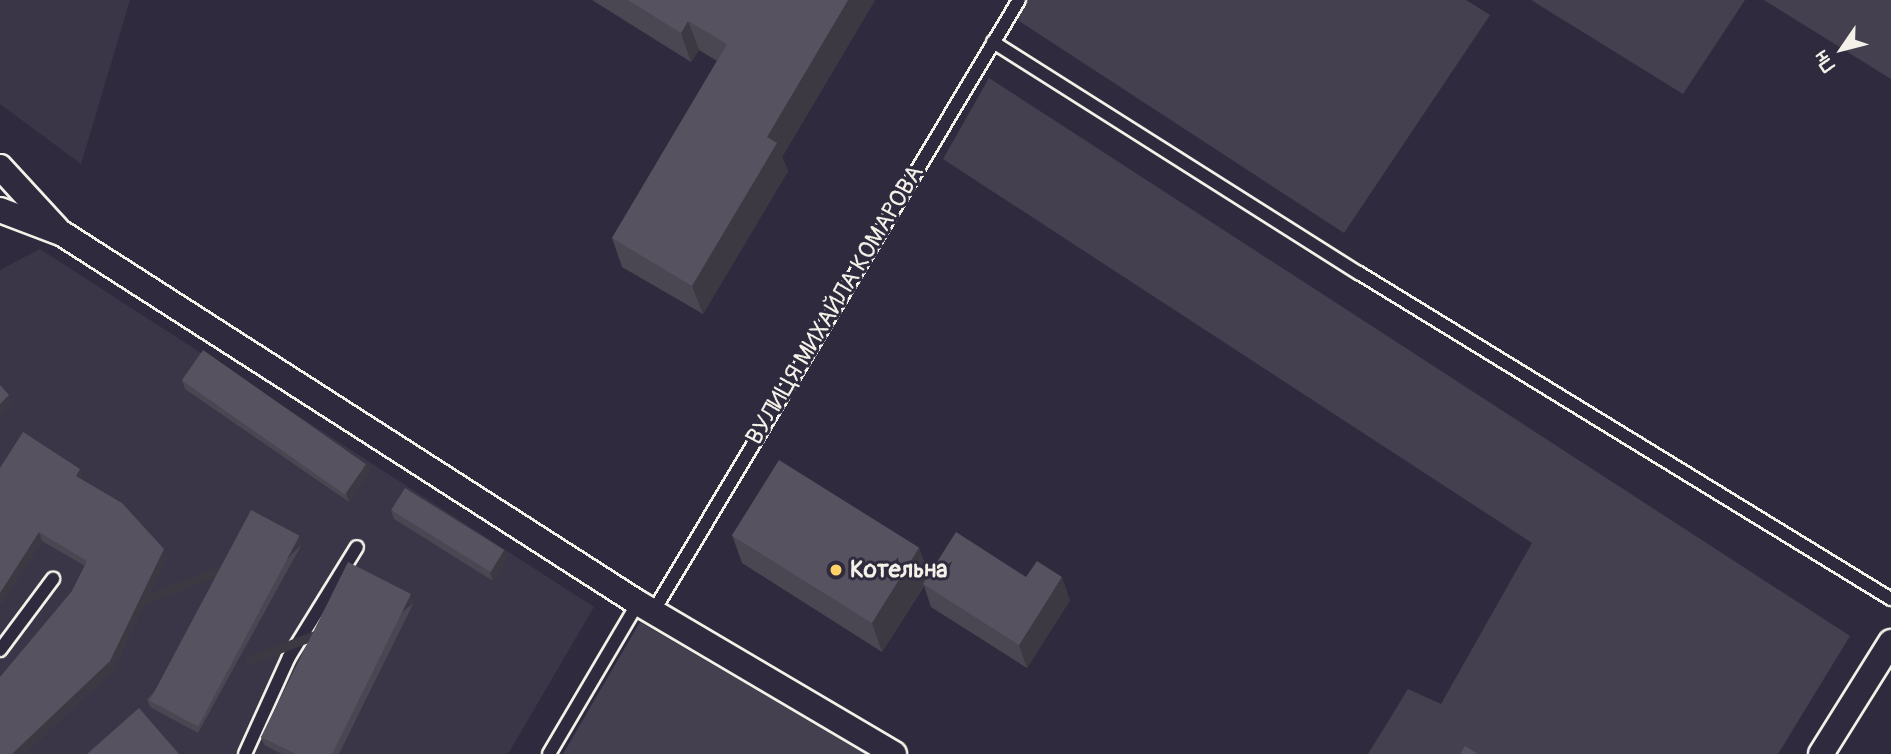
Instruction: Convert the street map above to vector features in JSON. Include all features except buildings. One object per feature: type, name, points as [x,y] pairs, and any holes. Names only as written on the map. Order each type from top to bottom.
[{"type":"street","points":[[0,167],[63,234]]},
{"type":"street","points":[[0,210],[63,234],[646,607],[894,754]]},
{"type":"street","points":[[1821,754],[1891,642]]},
{"type":"lane","name":"ВУЛИЦЯ МИХАЙЛА КОМАРОВА","points":[[549,754],[646,607],[1019,0]]},
{"type":"lane","points":[[993,42],[1370,281],[1891,599]]},
{"type":"lane","points":[[245,754],[289,656],[356,547]]},
{"type":"lane","points":[[0,650],[53,579]]},
{"type":"shaded area","points":[[0,0],[130,0],[81,164],[0,104]]},
{"type":"shaded area","points":[[1019,0],[1466,0],[1490,15],[1344,233],[1010,15]]},
{"type":"shaded area","points":[[1531,0],[1745,0],[1683,94]]},
{"type":"shaded area","points":[[1764,0],[1891,0],[1891,79]]},
{"type":"shaded area","points":[[989,78],[1850,636],[1778,754],[1368,754],[1408,689],[1441,704],[1532,543],[943,159]]},
{"type":"shaded area","points":[[40,249],[594,607],[508,754],[0,754],[0,270]]},
{"type":"shaded area","points":[[640,622],[866,754],[563,754]]},
{"type":"place","name":"Котельна","points":[[836,570]]}]
